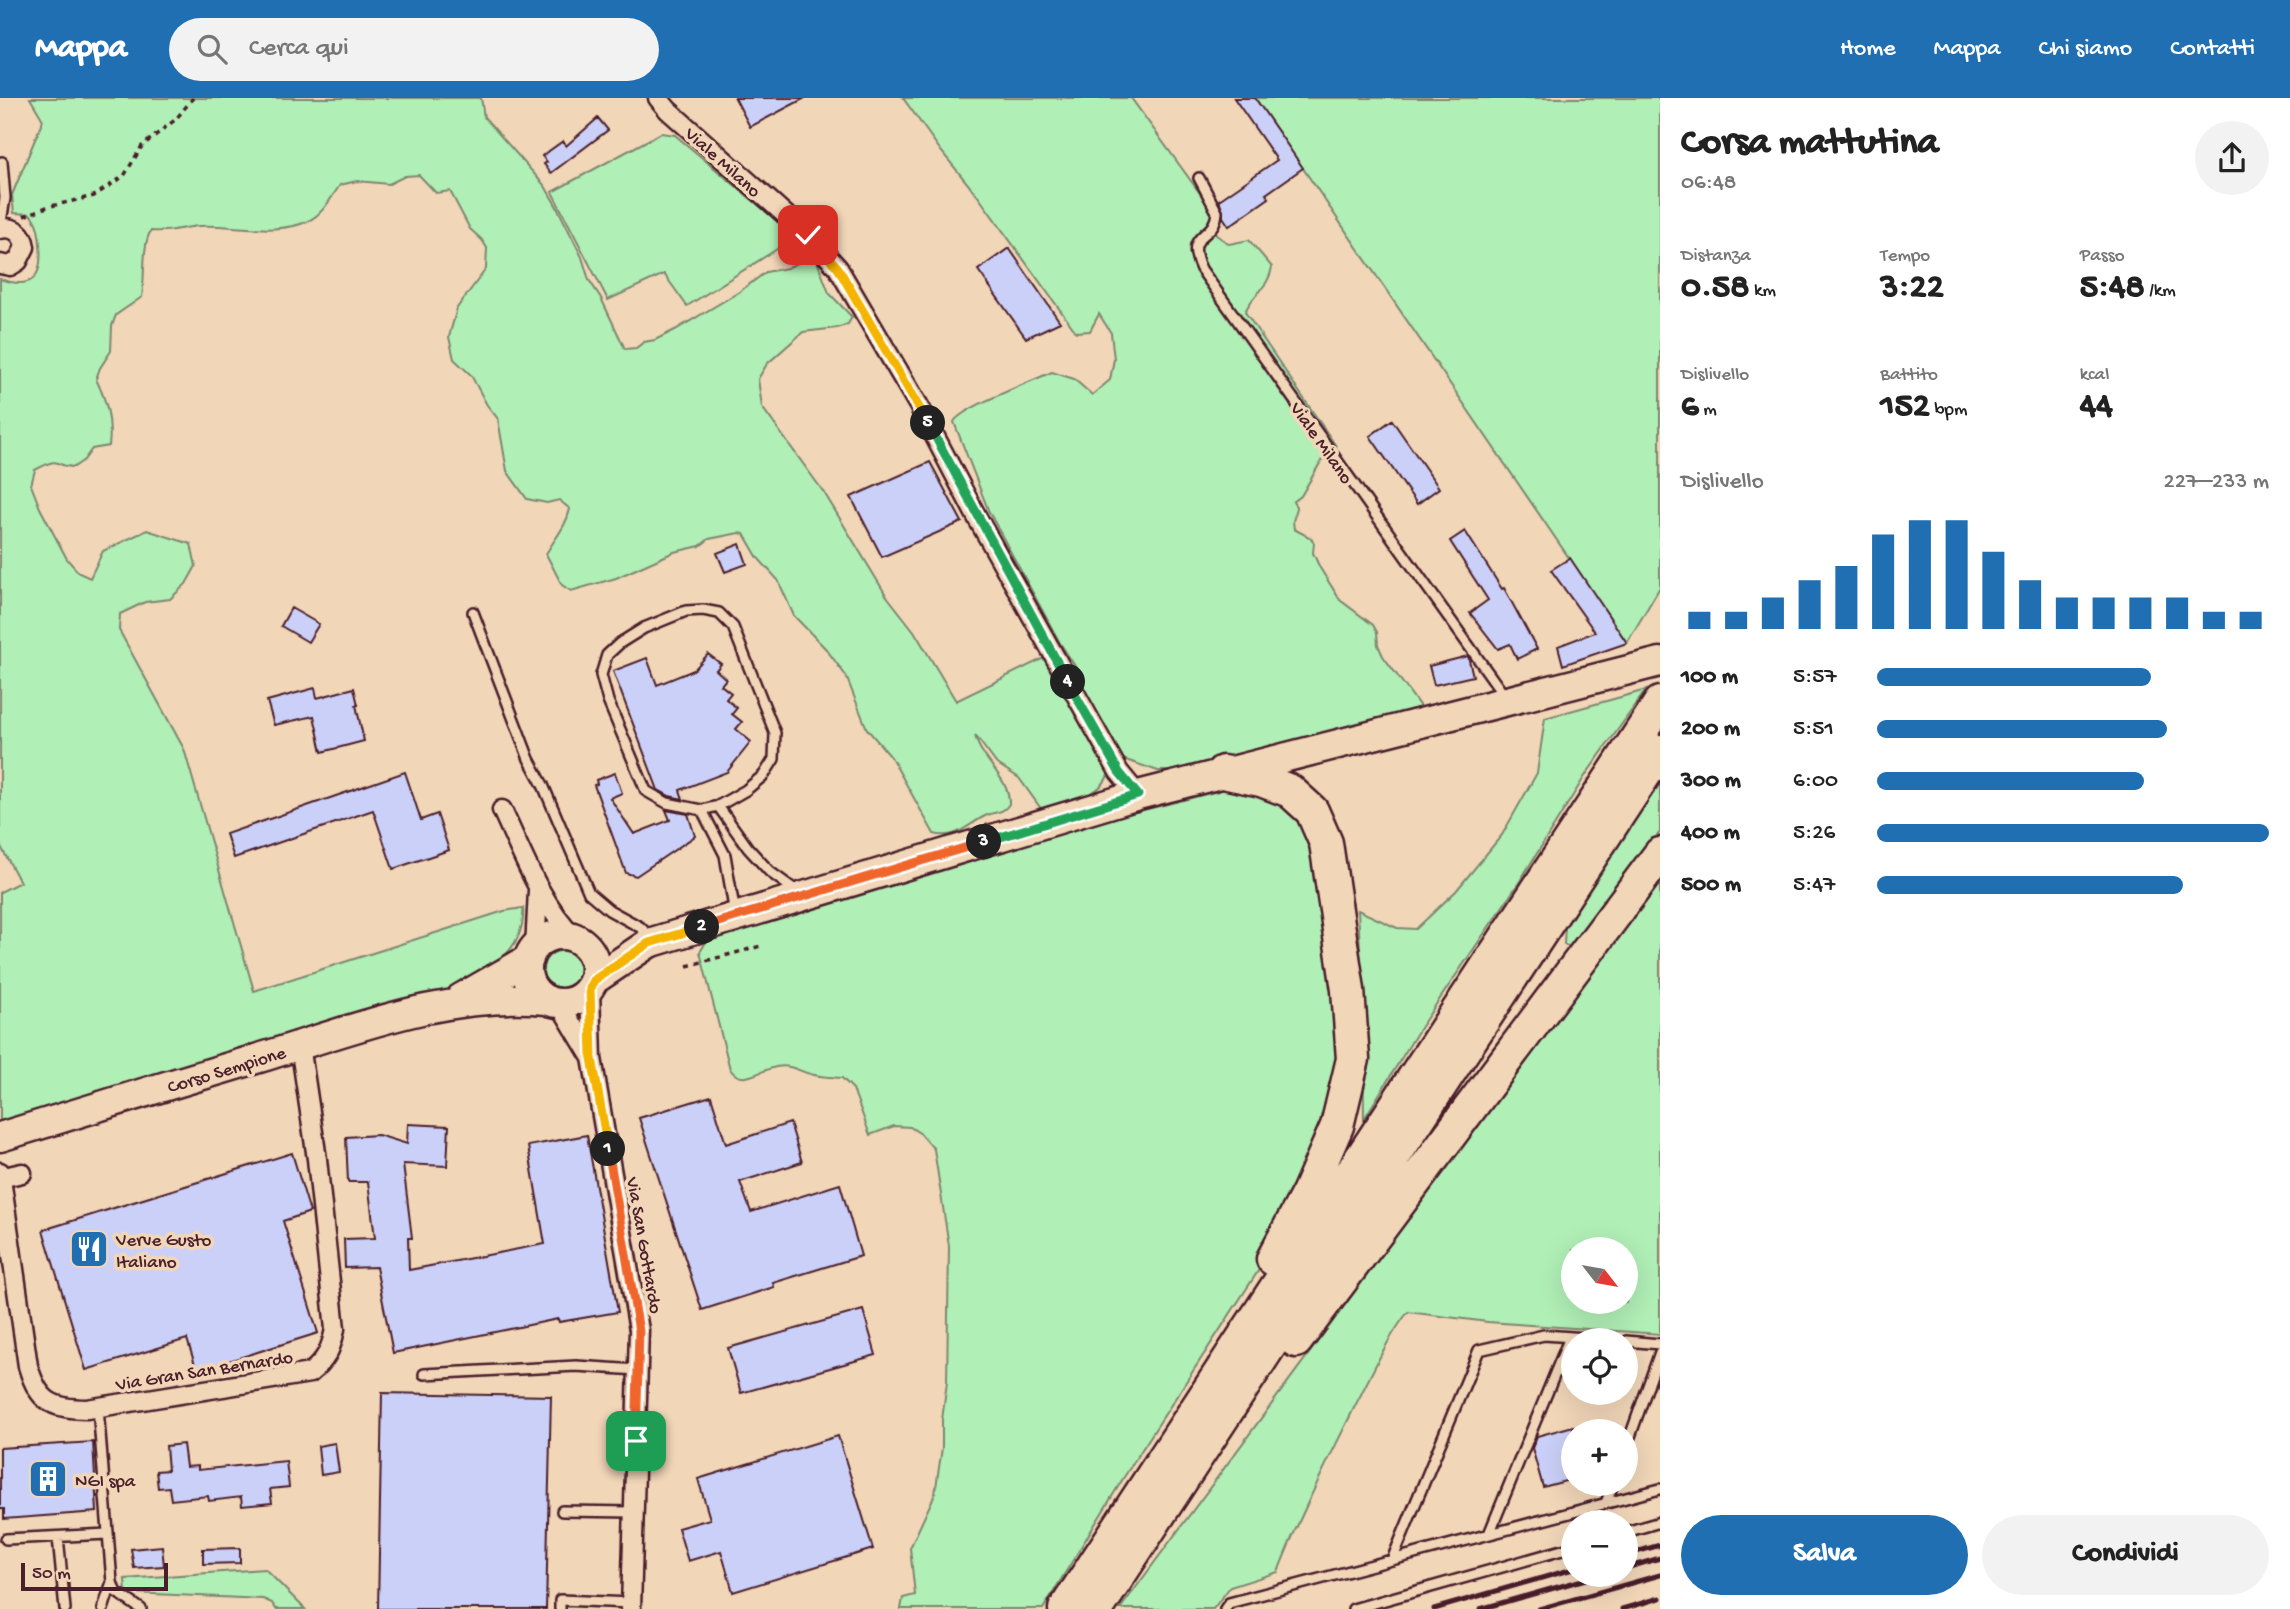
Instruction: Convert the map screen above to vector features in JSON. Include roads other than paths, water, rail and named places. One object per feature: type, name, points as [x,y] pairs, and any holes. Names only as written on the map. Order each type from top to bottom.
[{"type":"highway","points":[[1168,1476],[1660,703]]},
{"type":"highway","points":[[1065,1609],[1168,1476],[1660,751]]},
{"type":"highway","points":[[1097,1609],[1168,1476],[1264,1277],[1308,1193],[1337,1126],[1353,1059],[1349,990],[1326,842],[1312,811],[1290,791],[1261,780],[1223,772]]},
{"type":"highway","points":[[1168,1476],[1288,1353],[1660,854]]},
{"type":"main road","points":[[652,942],[592,984],[576,1000],[553,1002],[538,995],[528,977],[532,953],[543,941],[553,936],[624,944],[652,942],[1138,795],[1650,664]]},
{"type":"main road","points":[[575,938],[590,952],[596,970],[592,984]]},
{"type":"main road","name":"Corso Sempione","points":[[453,1003],[532,953]]},
{"type":"main road","name":"Corso Sempione","points":[[0,1137],[300,1045],[453,1003],[509,998],[553,1002]]},
{"type":"street","name":"Viale Milano","points":[[658,98],[668,110],[808,235],[838,268],[919,406],[986,533],[1119,772],[1138,795]]},
{"type":"street","points":[[0,264],[10,266],[22,255],[24,241],[21,235],[4,229]]},
{"type":"street","points":[[502,810],[537,886],[558,920],[575,938]]},
{"type":"street","points":[[532,953],[537,886]]},
{"type":"street","name":"Via San Gottardo","points":[[592,984],[592,1058],[639,1331],[631,1606]]},
{"type":"street","name":"Via San Gottardo","points":[[553,1002],[592,1058]]},
{"type":"street","name":"Via Gran San Bernardo","points":[[0,1176],[28,1366],[32,1382],[47,1402],[72,1409],[97,1408],[310,1373],[324,1361],[332,1347],[335,1329],[317,1159],[300,1045]]},
{"type":"street","points":[[0,1176],[22,1173]]},
{"type":"lane","points":[[2,162],[4,229]]},
{"type":"lane","name":"Viale Milano","points":[[1199,178],[1217,212],[1217,218],[1211,228],[1196,242],[1194,250],[1201,269],[1507,700]]},
{"type":"lane","points":[[704,610],[719,613],[733,628],[775,733],[774,758],[764,775],[718,807],[702,810],[667,803],[646,790],[608,701],[601,675],[607,655],[620,643],[644,628],[685,611],[704,610]]},
{"type":"lane","points":[[473,612],[529,760],[543,785],[589,893],[609,910],[640,927],[652,942]]},
{"type":"lane","points":[[718,807],[748,848],[770,872],[803,896]]},
{"type":"lane","points":[[702,810],[725,855],[736,917]]},
{"type":"lane","points":[[1392,1560],[1479,1350],[1544,1335],[1561,1336]]},
{"type":"lane","points":[[1638,1342],[1660,1344]]},
{"type":"lane","points":[[1636,1419],[1660,1352]]},
{"type":"lane","points":[[1489,1534],[1561,1359]]},
{"type":"lane","points":[[424,1374],[576,1366],[638,1370]]},
{"type":"lane","points":[[97,1408],[112,1582],[115,1591],[141,1609]]},
{"type":"lane","points":[[1224,1609],[1229,1603],[1660,1489]]},
{"type":"lane","points":[[1606,1503],[1609,1496]]},
{"type":"lane","points":[[562,1511],[634,1512]]},
{"type":"lane","points":[[1638,1528],[1660,1522]]},
{"type":"lane","points":[[6,1539],[108,1534]]},
{"type":"lane","points":[[58,1537],[65,1609]]},
{"type":"lane","points":[[1353,1609],[1561,1550]]},
{"type":"lane","points":[[103,1609],[112,1582]]},
{"type":"lane","points":[[560,1609],[560,1600],[631,1606]]},
{"type":"railway","points":[[1638,1551],[1660,1545]]},
{"type":"railway","points":[[1638,1564],[1660,1558]]},
{"type":"railway","points":[[1434,1609],[1561,1572]]},
{"type":"railway","points":[[1539,1609],[1660,1575]]},
{"type":"railway","points":[[1480,1609],[1561,1586]]},
{"type":"railway","points":[[1622,1609],[1660,1598]]},
{"type":"place","name":"Verve Gusto Italiano","points":[[89,1249]]},
{"type":"place","name":"NGI spa","points":[[48,1479]]}]
